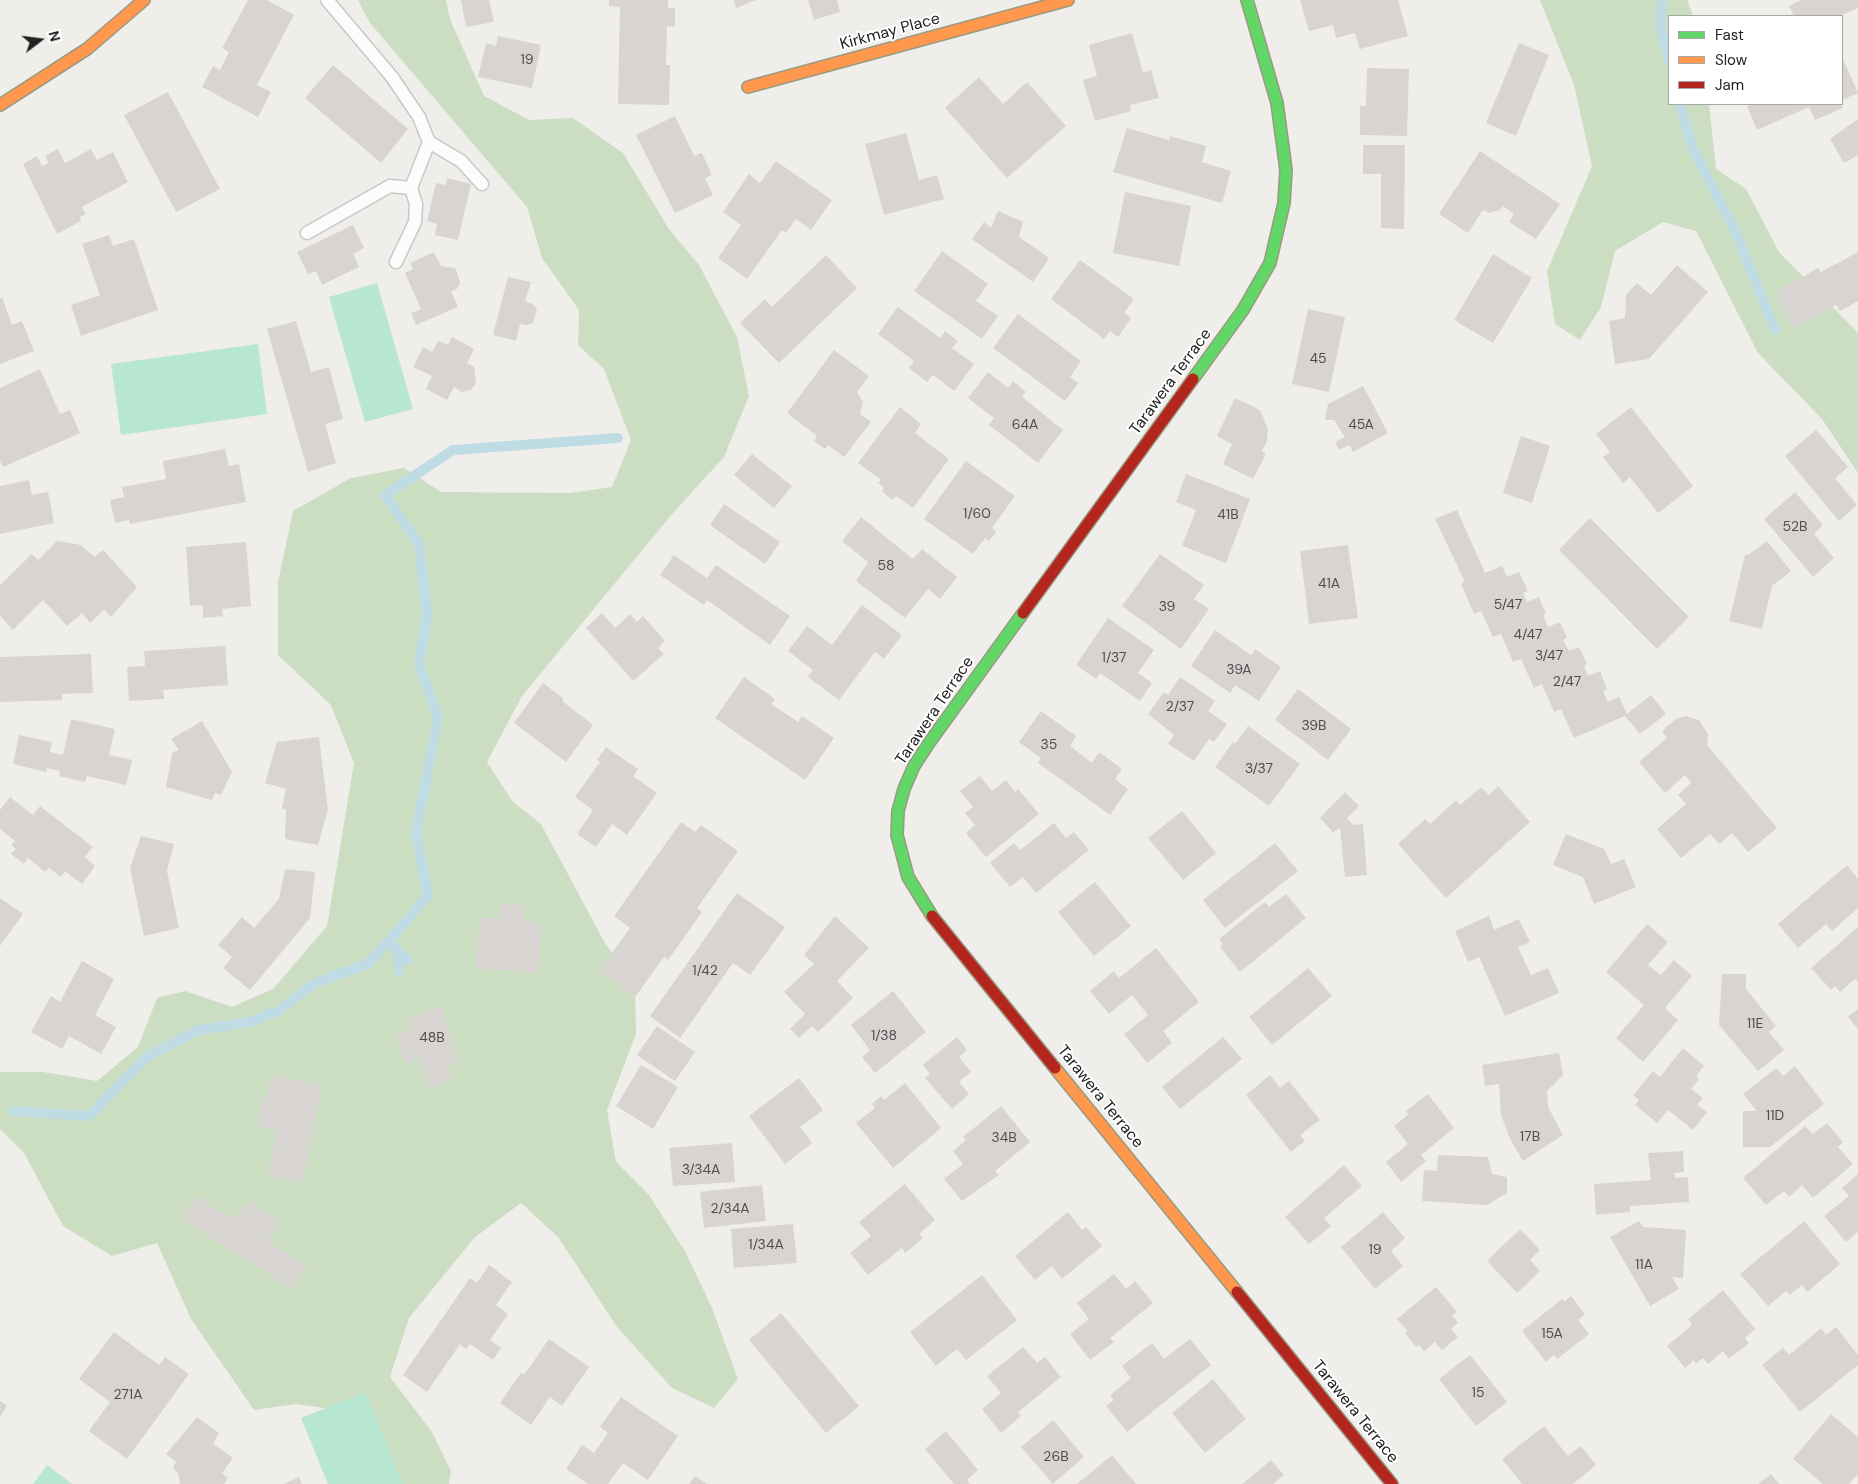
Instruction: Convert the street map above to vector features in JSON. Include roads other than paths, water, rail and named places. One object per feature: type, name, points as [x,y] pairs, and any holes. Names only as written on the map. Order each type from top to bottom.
[{"type":"street","points":[[0,105],[87,49],[144,0]]},
{"type":"street","name":"Kirkmay Place","points":[[748,87],[1068,0]]},
{"type":"street","name":"Tarawera Terrace","points":[[1247,0],[1277,103],[1286,170],[1284,203],[1270,263],[1259,285],[1238,317],[914,766],[904,789],[898,811],[897,835],[908,877],[935,920],[1392,1484]]},
{"type":"lane","points":[[327,0],[392,77],[419,117],[429,142],[461,161],[482,184]]},
{"type":"lane","points":[[396,262],[415,222],[416,204],[411,188],[429,142]]},
{"type":"lane","points":[[307,233],[390,186],[411,188]]},
{"type":"waterway","points":[[1662,0],[1660,26],[1668,57]]},
{"type":"waterway","points":[[1680,105],[1692,147],[1735,231],[1775,330]]},
{"type":"waterway","points":[[408,961],[389,941],[428,895],[416,833],[438,717],[419,664],[427,616],[419,544],[385,495],[453,450],[618,438]]},
{"type":"waterway","points":[[13,1111],[89,1116],[148,1056],[198,1030],[249,1022],[278,1011],[315,983],[367,964],[389,941]]},
{"type":"waterway","points":[[397,950],[399,971]]}]
